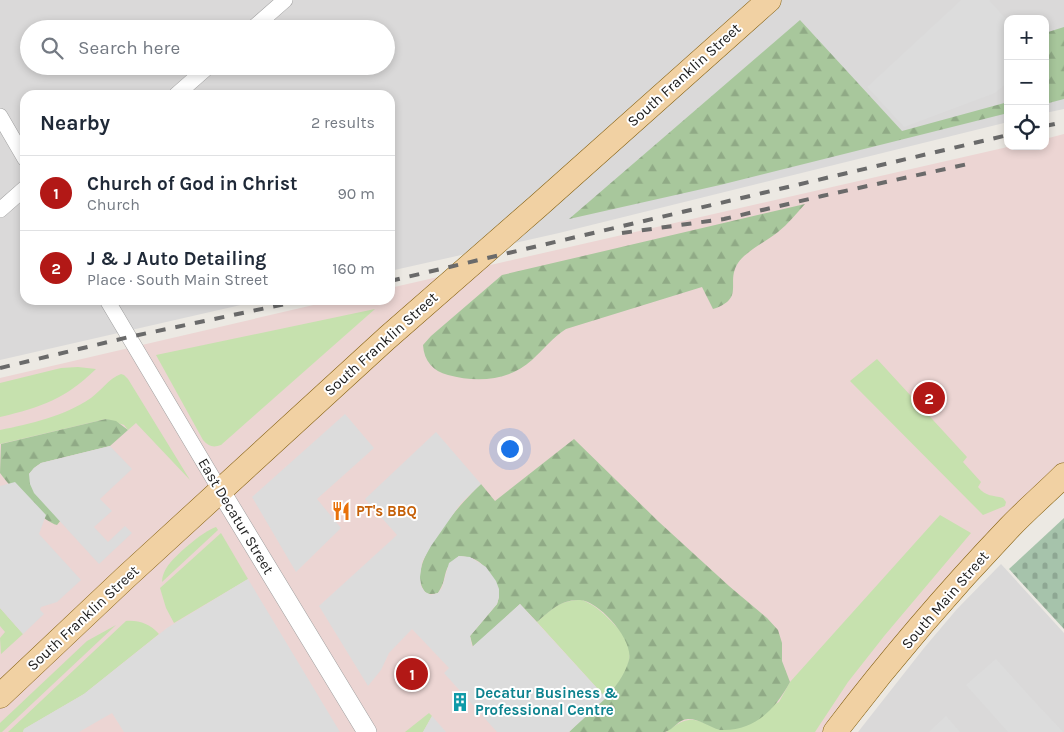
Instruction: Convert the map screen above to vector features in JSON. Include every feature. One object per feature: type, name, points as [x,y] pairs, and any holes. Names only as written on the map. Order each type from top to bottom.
[{"type":"main road","name":"South Franklin Street","points":[[0,696],[386,338],[538,206],[769,0]]},
{"type":"main road","name":"South Main Street","points":[[835,732],[886,667],[946,596],[1010,527],[1064,475]]},
{"type":"street","points":[[262,20],[285,0]]},
{"type":"street","points":[[182,90],[199,75]]},
{"type":"street","points":[[0,116],[20,150]]},
{"type":"street","points":[[0,210],[20,192]]},
{"type":"street","name":"East Decatur Street","points":[[110,305],[367,732]]},
{"type":"shaded area","points":[[0,0],[1064,0],[1064,109],[1049,112],[1049,15],[1004,15],[1004,123],[559,233],[395,270],[395,90],[20,90],[20,305],[241,305],[0,360]]},
{"type":"shaded area","points":[[961,0],[989,0],[1004,17],[1004,85],[995,93],[904,127],[867,87]]},
{"type":"shaded area","points":[[1064,134],[1064,466],[829,732],[0,732],[0,378],[314,305],[395,305],[395,287],[1004,148],[1004,150],[1049,150],[1049,138]]},
{"type":"shaded area","points":[[345,414],[374,448],[317,499],[341,528],[296,572],[252,497]]},
{"type":"shaded area","points":[[436,432],[481,484],[461,503],[431,546],[422,562],[421,586],[425,592],[431,595],[438,593],[442,588],[449,563],[459,556],[470,557],[486,567],[496,581],[499,597],[497,604],[470,636],[472,647],[520,604],[606,698],[569,732],[497,732],[444,673],[449,668],[412,629],[389,653],[381,670],[368,686],[319,606],[397,535],[365,499]]},
{"type":"shaded area","points":[[110,446],[132,469],[100,499],[112,511],[94,527],[108,542],[125,526],[132,533],[99,564],[34,493],[30,484],[29,474],[41,463]]},
{"type":"shaded area","points":[[15,482],[46,515],[39,534],[81,580],[57,602],[41,607],[40,610],[44,614],[23,634],[0,608],[0,486]]},
{"type":"shaded area","points":[[1001,564],[1064,633],[1064,732],[858,732],[957,609]]},
{"type":"shaded area","points":[[248,579],[340,732],[124,732],[112,713],[79,732],[23,732],[24,729],[84,694],[167,628]]},
{"type":"shaded area","points":[[996,659],[1063,732],[1008,732],[966,685]]},
{"type":"shaded area","points":[[432,716],[446,732],[423,732]]},
{"type":"shaded area","points":[[946,716],[960,732],[929,732],[931,730]]},
{"type":"green space","points":[[800,20],[902,131],[1004,103],[1004,114],[720,185],[569,219]]},
{"type":"green space","points":[[1064,27],[1064,99],[1049,103],[1049,60],[1049,32]]},
{"type":"green space","points":[[805,204],[782,229],[742,258],[733,277],[732,295],[723,305],[713,309],[702,287],[566,329],[523,367],[503,376],[492,378],[459,378],[443,373],[434,368],[425,356],[423,345],[431,336],[502,275]]},
{"type":"green space","points":[[375,309],[218,446],[211,446],[203,440],[156,355]]},
{"type":"green space","points":[[877,359],[967,457],[963,462],[981,482],[978,487],[987,494],[1003,498],[1006,502],[1005,506],[983,515],[850,381]]},
{"type":"green space","points":[[61,368],[96,369],[63,395],[28,410],[0,417],[0,383]]},
{"type":"green space","points":[[121,374],[128,379],[190,480],[136,423],[128,430],[124,425],[106,419],[0,444],[0,430],[35,422],[70,410],[91,398],[113,378]]},
{"type":"green space","points":[[106,419],[116,421],[128,430],[110,446],[41,463],[29,474],[61,520],[57,525],[43,517],[18,495],[0,473],[1,444]]},
{"type":"green space","points":[[574,439],[659,522],[778,630],[782,643],[782,661],[790,682],[771,709],[754,723],[732,730],[720,730],[697,720],[685,719],[665,732],[569,732],[612,691],[619,682],[629,660],[629,652],[621,632],[605,614],[588,602],[573,600],[556,606],[537,622],[520,604],[473,647],[470,636],[497,604],[499,597],[490,575],[482,564],[468,557],[459,556],[449,565],[438,593],[428,594],[423,590],[420,575],[423,562],[430,547],[451,517],[472,492],[481,484],[495,501]]},
{"type":"green space","points":[[940,515],[971,533],[848,682],[815,732],[666,732],[687,720],[705,723],[721,730],[779,702],[790,682]]},
{"type":"green space","points":[[1064,518],[1064,629],[1009,569]]},
{"type":"green space","points":[[216,527],[218,530],[162,582],[165,571],[171,562],[189,544],[210,529]]},
{"type":"green space","points":[[221,533],[248,579],[174,623],[166,608],[160,588]]},
{"type":"green space","points":[[582,600],[605,615],[622,633],[629,645],[630,654],[626,670],[606,698],[537,622],[562,603]]},
{"type":"green space","points":[[0,608],[23,634],[1,654],[0,638],[5,632],[0,626]]},
{"type":"green space","points":[[126,621],[144,623],[159,634],[84,694],[24,729],[23,732],[8,732]]},
{"type":"green space","points":[[116,625],[0,732],[0,723],[87,641]]},
{"type":"green space","points":[[429,713],[432,716],[423,732],[405,732]]},
{"type":"railway","points":[[1049,125],[1064,122]]},
{"type":"railway","points":[[395,280],[1004,136]]},
{"type":"railway","points":[[622,233],[724,219],[968,164]]},
{"type":"railway","points":[[0,368],[129,337],[280,305]]},
{"type":"place","name":"J & J Auto Detailing","points":[[929,398]]},
{"type":"place","name":"PT's BBQ","points":[[341,511]]},
{"type":"place","name":"Church of God in Christ","points":[[412,674]]},
{"type":"place","name":"Decatur Business & Professional Centre","points":[[460,702]]}]
